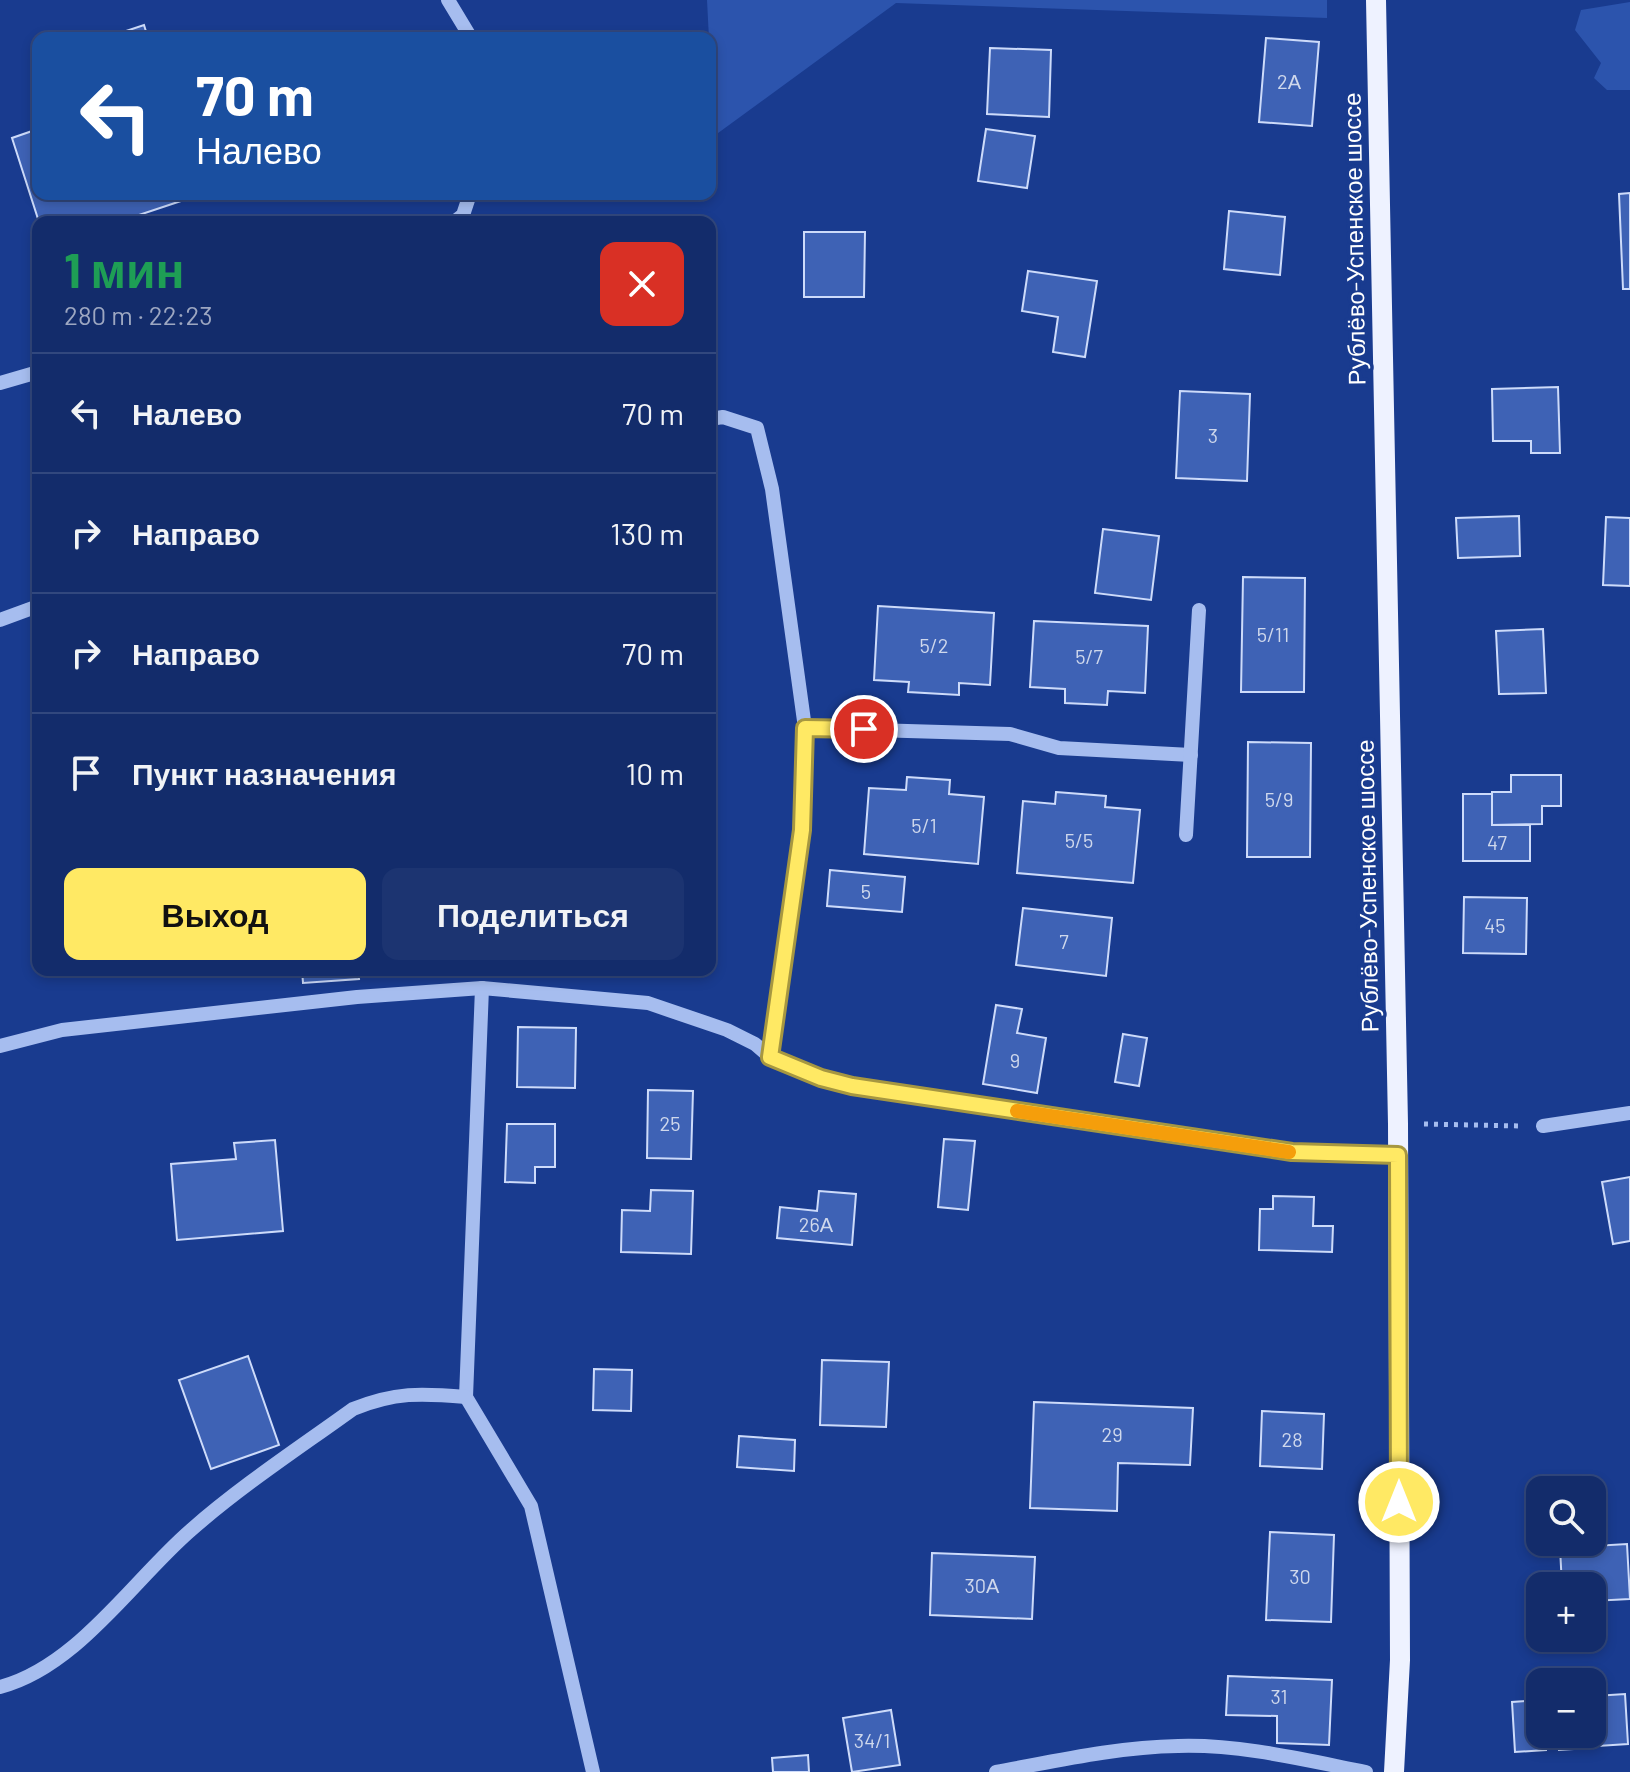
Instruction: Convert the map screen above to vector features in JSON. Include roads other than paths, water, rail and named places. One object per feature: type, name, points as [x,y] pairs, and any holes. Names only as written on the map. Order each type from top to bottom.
[{"type":"main road","name":"Рублёво-Успенское шоссе","points":[[1376,0],[1398,1124],[1400,1660],[1394,1772]]},
{"type":"street","points":[[448,0],[467,32]]},
{"type":"street","points":[[0,383],[32,374]]},
{"type":"street","points":[[716,418],[723,417],[757,428],[772,489],[805,728],[802,830],[770,1057]]},
{"type":"street","points":[[0,620],[32,608]]},
{"type":"street","points":[[1186,835],[1199,610]]},
{"type":"street","points":[[805,728],[1010,734],[1059,748],[1191,755]]},
{"type":"street","points":[[482,988],[466,1397],[531,1506],[593,1772]]},
{"type":"street","points":[[0,1046],[62,1030],[373,995],[482,988],[648,1003],[727,1030],[770,1057],[821,1078],[852,1086],[1292,1152],[1398,1155]]},
{"type":"street","points":[[1543,1126],[1630,1113]]},
{"type":"street","points":[[0,1687],[23,1681],[99,1625],[189,1532],[353,1409],[380,1398],[410,1392],[466,1397]]},
{"type":"street","points":[[996,1772],[1086,1756],[1179,1746],[1269,1753],[1366,1772]]}]
